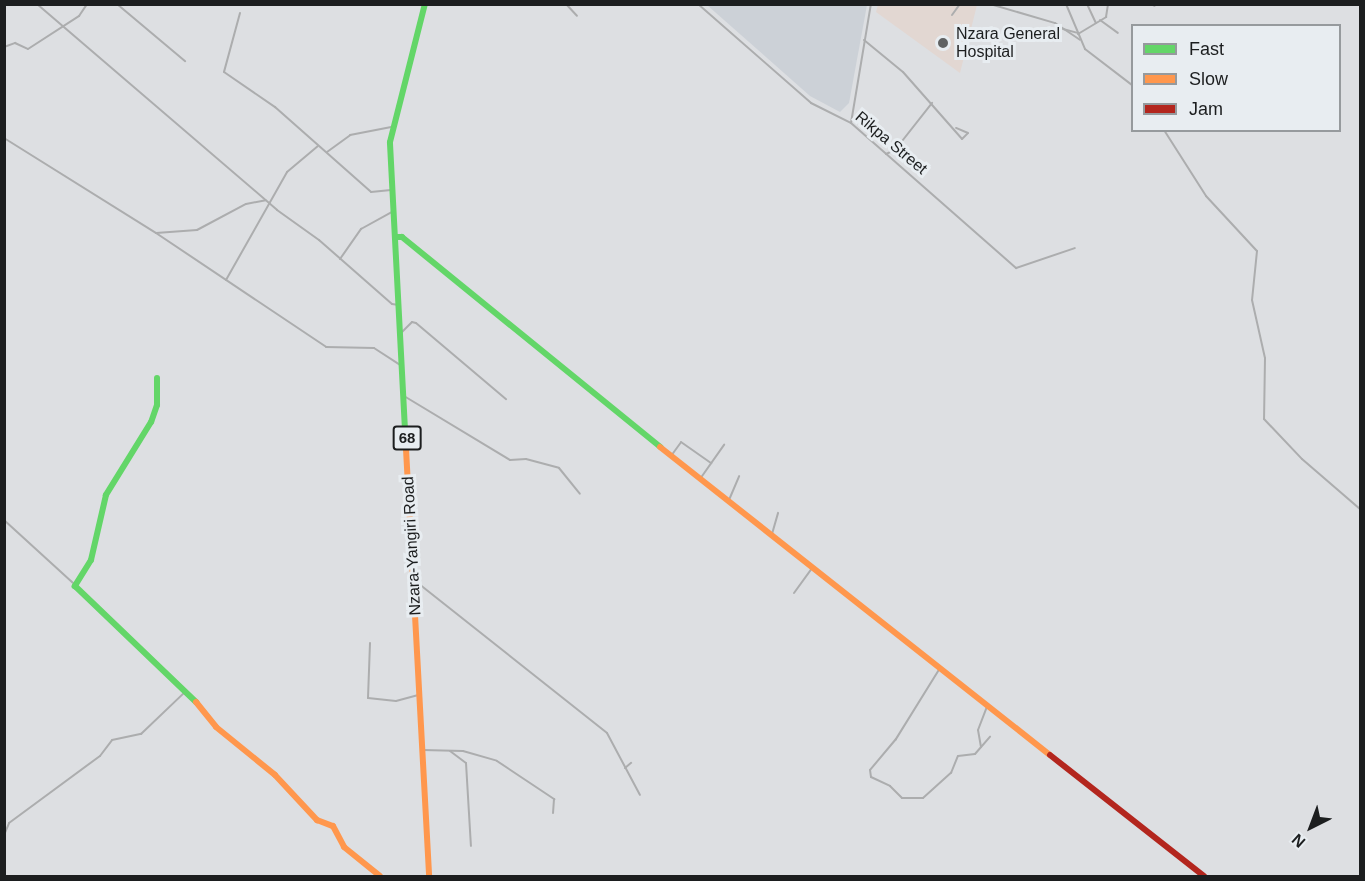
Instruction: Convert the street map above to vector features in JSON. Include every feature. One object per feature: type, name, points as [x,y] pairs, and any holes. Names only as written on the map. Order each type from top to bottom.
[{"type":"street","points":[[37,4],[267,201],[340,259],[389,302],[399,305]]},
{"type":"street","points":[[4,47],[15,43],[28,49],[62,24],[79,16],[87,4]]},
{"type":"street","points":[[117,4],[185,61]]},
{"type":"street","name":"Nzara-Yangiri Road","points":[[425,4],[391,127],[429,876]]},
{"type":"street","points":[[566,4],[577,16]]},
{"type":"street","name":"Rikpa Street","points":[[698,4],[811,103],[851,123],[1016,268],[1076,248]]},
{"type":"street","points":[[851,123],[871,4]]},
{"type":"street","points":[[952,15],[960,4]]},
{"type":"street","points":[[990,4],[1055,23],[1080,40],[1103,66],[1131,84]]},
{"type":"street","points":[[1066,4],[1080,40]]},
{"type":"street","points":[[1061,29],[1078,33],[1107,15],[1108,4]]},
{"type":"street","points":[[1089,5],[1096,23]]},
{"type":"street","points":[[240,13],[224,72],[275,107],[371,192],[393,189]]},
{"type":"street","points":[[1100,20],[1118,33]]},
{"type":"street","points":[[864,40],[956,128]]},
{"type":"street","points":[[886,154],[895,150],[932,103]]},
{"type":"street","points":[[330,156],[350,135],[391,127]]},
{"type":"street","points":[[1165,132],[1206,196],[1257,251],[1252,300],[1264,358],[1264,419],[1302,459],[1360,508]]},
{"type":"street","points":[[4,138],[156,233],[328,348],[374,348],[402,365]]},
{"type":"street","points":[[226,280],[267,201],[287,172],[319,145]]},
{"type":"street","points":[[326,152],[334,151]]},
{"type":"street","points":[[156,233],[197,230],[246,204],[267,201]]},
{"type":"street","points":[[340,259],[361,229],[394,211]]},
{"type":"street","points":[[395,237],[405,239],[520,337],[1096,790],[1129,820],[1155,836],[1204,876]]},
{"type":"street","points":[[400,334],[412,322],[416,323],[506,399]]},
{"type":"street","points":[[74,584],[92,560],[106,495],[151,422],[157,405],[157,378]]},
{"type":"street","points":[[404,396],[510,460],[526,459],[559,468],[580,494]]},
{"type":"street","points":[[671,456],[681,442],[711,463]]},
{"type":"street","points":[[700,479],[724,445]]},
{"type":"street","points":[[729,500],[739,476]]},
{"type":"street","points":[[772,534],[778,513]]},
{"type":"street","points":[[4,520],[74,584],[185,692],[216,727],[275,775],[317,820],[333,826],[344,847],[380,876]]},
{"type":"street","points":[[794,593],[812,568]]},
{"type":"street","points":[[414,580],[608,733],[618,747],[625,768],[640,795]]},
{"type":"street","points":[[370,643],[368,698],[396,701],[419,694]]},
{"type":"street","points":[[940,668],[896,739],[870,770],[871,777],[890,786],[902,798],[923,798],[951,773],[958,756],[975,754],[990,737]]},
{"type":"street","points":[[4,835],[9,823],[100,756],[112,740],[141,734],[185,692]]},
{"type":"street","points":[[981,747],[978,730],[988,705]]},
{"type":"street","points":[[423,750],[485,756],[507,767],[555,799],[553,813]]},
{"type":"street","points":[[450,751],[466,763],[471,846]]},
{"type":"street","points":[[625,768],[631,763]]},
{"type":"shaded area","points":[[707,5],[867,5],[849,103],[840,112],[810,96]]},
{"type":"shaded area","name":"Nzara General Hospital","points":[[878,5],[977,5],[960,73],[876,12]]},
{"type":"traffic: fast","points":[[406,449],[390,142],[425,4]]},
{"type":"traffic: fast","points":[[395,237],[402,237],[660,447]]},
{"type":"traffic: fast","points":[[157,378],[157,405],[151,422],[106,495],[91,560],[75,586],[196,702]]},
{"type":"traffic: slow","points":[[660,447],[1050,755]]},
{"type":"traffic: slow","points":[[406,449],[429,876]]},
{"type":"traffic: slow","points":[[196,702],[216,727],[275,775],[317,820],[333,826],[344,847],[380,876]]},
{"type":"traffic: jam","points":[[1050,755],[1204,876]]},
{"type":"place","name":"Nzara General Hospital","points":[[943,43]]}]
